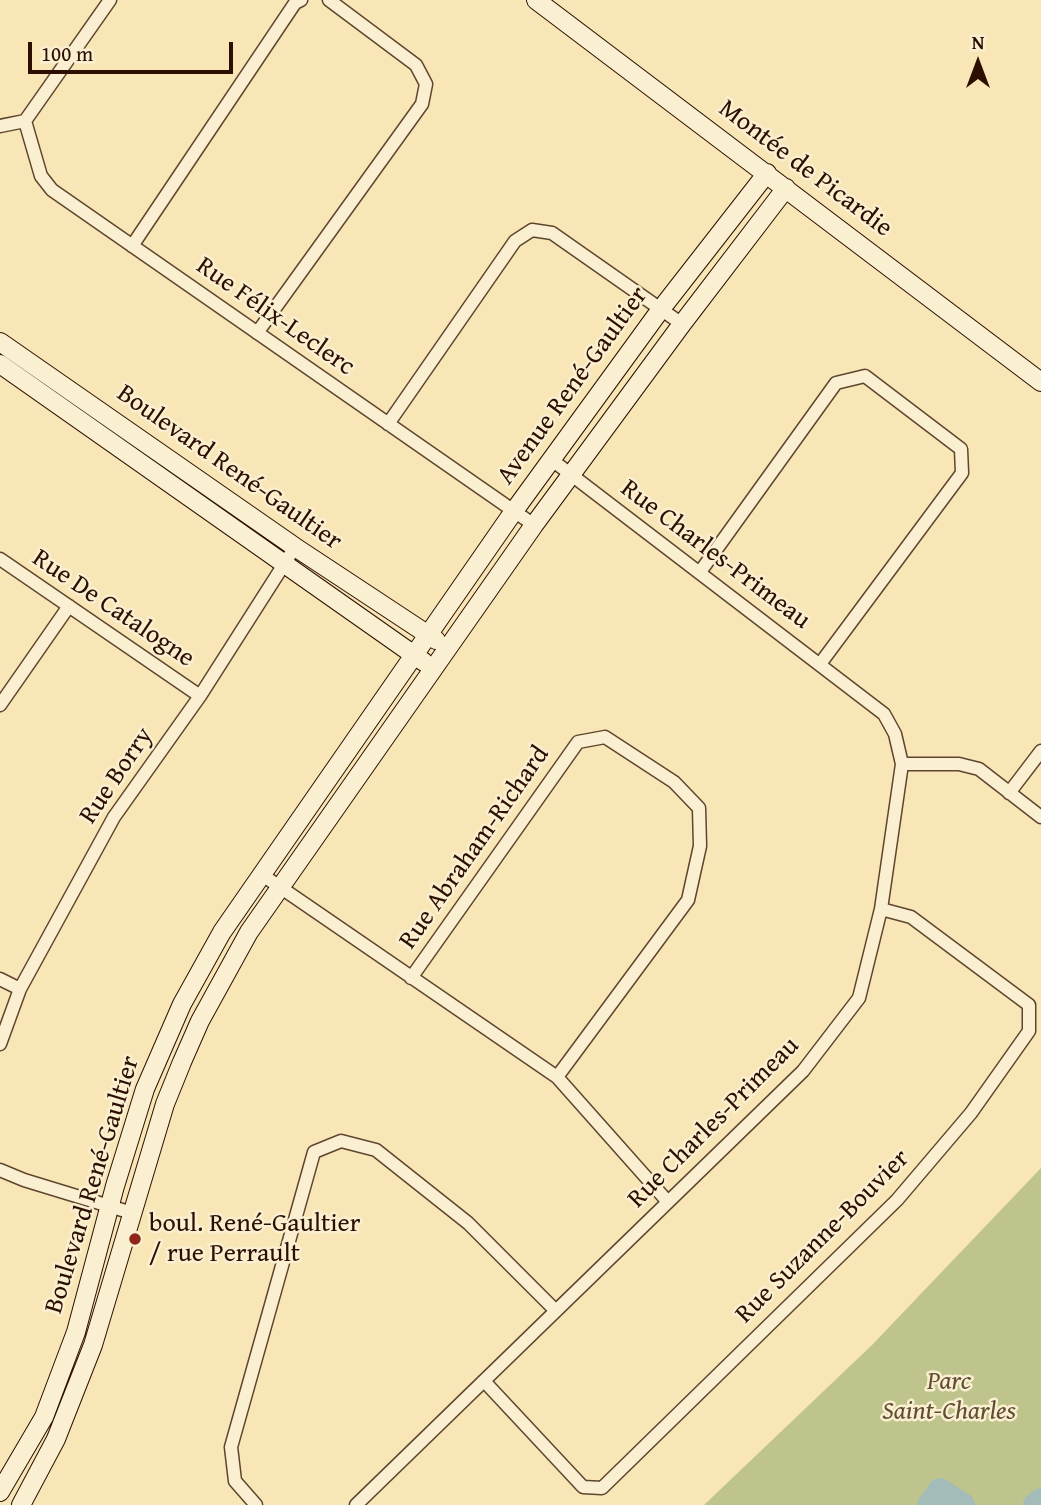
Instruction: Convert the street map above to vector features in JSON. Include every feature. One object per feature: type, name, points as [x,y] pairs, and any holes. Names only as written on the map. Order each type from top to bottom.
[{"type":"street","points":[[0,127],[25,121],[110,0]]},
{"type":"street","points":[[132,246],[295,3],[301,0]]},
{"type":"street","points":[[257,333],[422,104],[426,84],[416,65],[329,0]]},
{"type":"street","name":"Montée de Picardie","points":[[536,0],[1041,382]]},
{"type":"street","name":"Rue Félix-Leclerc","points":[[25,121],[41,176],[51,190],[534,525]]},
{"type":"street","name":"Avenue René-Gaultier","points":[[429,635],[514,511],[661,309],[767,173]]},
{"type":"street","name":"Avenue René-Gaultier","points":[[448,648],[534,525],[786,188]]},
{"type":"street","points":[[388,424],[514,240],[532,230],[552,233],[682,324]]},
{"type":"street","name":"Boulevard René-Gaultier","points":[[0,342],[295,547],[448,648],[249,932],[200,1021],[165,1104],[93,1345],[56,1439],[21,1505]]},
{"type":"street","name":"Boulevard René-Gaultier","points":[[0,364],[433,668]]},
{"type":"street","points":[[700,572],[836,383],[865,376],[961,449],[962,473],[820,664]]},
{"type":"street","name":"Rue Charles-Primeau","points":[[356,1505],[803,1071],[859,998],[881,909],[902,764],[895,734],[884,713],[552,460]]},
{"type":"street","name":"Rue Borry","points":[[0,1044],[20,989],[114,817],[200,696],[295,547]]},
{"type":"street","name":"Rue De Catalogne","points":[[0,559],[200,696]]},
{"type":"street","points":[[0,705],[69,606]]},
{"type":"street","name":"Boulevard René-Gaultier","points":[[0,1492],[44,1417],[75,1332],[145,1089],[182,1004],[222,932],[429,635]]},
{"type":"street","name":"Rue Abraham-Richard","points":[[411,978],[578,742],[606,737],[674,782],[699,808],[700,846],[688,900],[557,1077]]},
{"type":"street","points":[[1009,793],[1041,751]]},
{"type":"street","points":[[902,764],[959,764],[979,769],[1041,817]]},
{"type":"street","points":[[261,874],[557,1077],[668,1202]]},
{"type":"street","name":"Rue Suzanne-Bouvier","points":[[484,1381],[583,1487],[602,1488],[905,1191],[971,1113],[1029,1031],[1029,1006],[912,917],[881,909]]},
{"type":"street","points":[[0,979],[20,989]]},
{"type":"street","points":[[256,1505],[234,1481],[231,1447],[314,1153],[341,1141],[376,1150],[468,1223],[556,1311]]},
{"type":"street","points":[[0,1170],[132,1213]]},
{"type":"street","points":[[368,1494],[378,1505]]},
{"type":"green space","name":"Parc Saint-Charles","points":[[1041,1168],[1041,1500],[1035,1505],[963,1505],[940,1490],[929,1505],[704,1505],[872,1345]]},
{"type":"waterway","points":[[929,1505],[940,1490],[963,1505]]},
{"type":"waterway","points":[[1035,1505],[1041,1500]]},
{"type":"place","name":"boul. René-Gaultier / rue Perrault","points":[[135,1239]]}]
